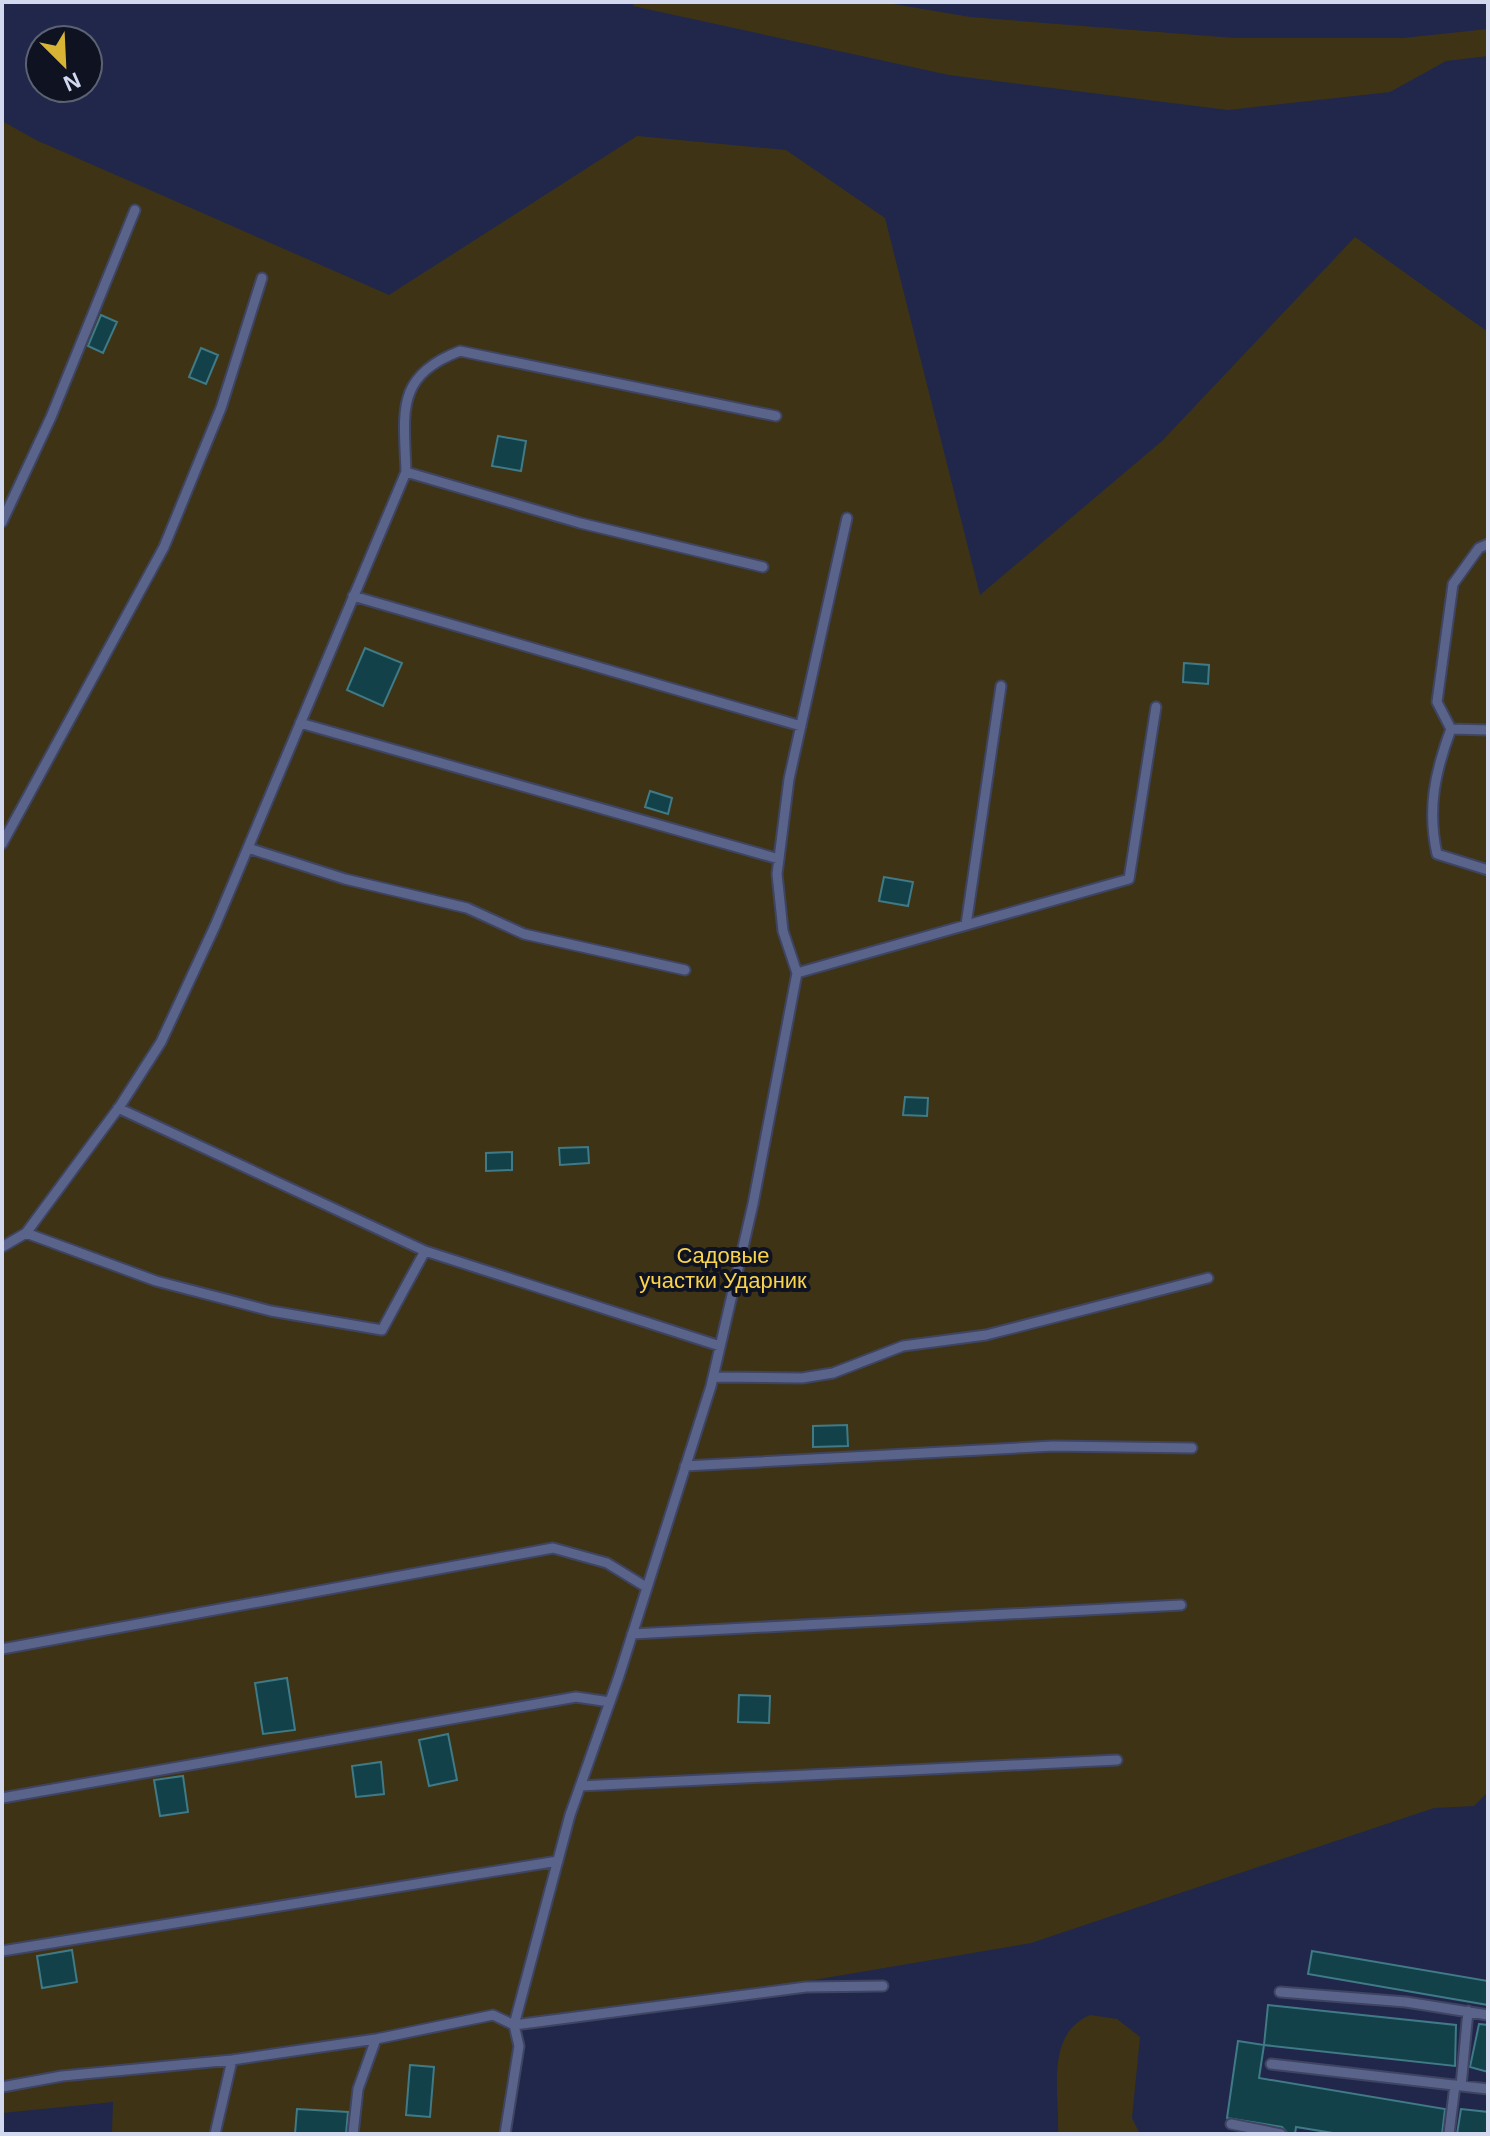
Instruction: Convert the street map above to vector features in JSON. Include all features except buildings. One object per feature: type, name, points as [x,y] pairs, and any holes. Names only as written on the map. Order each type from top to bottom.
[{"type":"lane","points":[[2,522],[51,417],[135,210]]},
{"type":"lane","points":[[2,844],[164,547],[221,408],[262,278]]},
{"type":"lane","points":[[2,1247],[26,1233],[118,1108],[161,1042],[248,848],[406,472],[405,431],[410,386],[433,362],[460,351],[776,416]]},
{"type":"lane","points":[[406,472],[580,523],[763,567]]},
{"type":"lane","points":[[505,2134],[519,2046],[514,2025],[580,1786],[610,1702],[713,1377],[753,1204],[797,973],[783,931],[779,859],[789,779],[847,518]]},
{"type":"lane","points":[[1488,544],[1479,548],[1453,584],[1437,702],[1451,729],[1440,758],[1429,820],[1437,854],[1488,870]]},
{"type":"lane","points":[[353,596],[801,726]]},
{"type":"lane","points":[[966,925],[1001,686]]},
{"type":"lane","points":[[797,973],[1129,879],[1156,707]]},
{"type":"lane","points":[[300,723],[779,859]]},
{"type":"lane","points":[[1451,729],[1488,730]]},
{"type":"lane","points":[[248,848],[345,879],[467,908],[524,934],[685,970]]},
{"type":"lane","points":[[118,1108],[425,1251],[720,1346]]},
{"type":"lane","points":[[26,1233],[156,1281],[271,1311],[382,1330],[425,1251]]},
{"type":"lane","points":[[713,1377],[802,1378],[833,1373],[903,1346],[986,1335],[1208,1278]]},
{"type":"lane","points":[[685,1466],[1053,1446],[1192,1448]]},
{"type":"lane","points":[[2,1649],[553,1548],[607,1563],[646,1587]]},
{"type":"lane","points":[[632,1634],[1181,1605]]},
{"type":"lane","points":[[2,1798],[576,1697],[610,1702]]},
{"type":"lane","points":[[580,1786],[1117,1760]]},
{"type":"lane","points":[[2,1951],[558,1861]]},
{"type":"lane","points":[[2,2087],[62,2076],[232,2060],[376,2039],[493,2015],[514,2025],[806,1987],[883,1986]]},
{"type":"lane","points":[[1280,1992],[1406,2002],[1488,2015]]},
{"type":"lane","points":[[1449,2134],[1468,2011]]},
{"type":"lane","points":[[353,2134],[358,2089],[376,2039]]},
{"type":"lane","points":[[215,2134],[232,2060]]},
{"type":"lane","points":[[1271,2064],[1488,2089]]},
{"type":"lane","points":[[1231,2124],[1281,2134]]},
{"type":"green space","points":[[634,2],[882,2],[970,17],[1234,38],[1403,38],[1488,29],[1488,56],[1446,61],[1390,92],[1228,110],[949,75],[633,6]]},
{"type":"green space","name":"Садовые участки Ударник","points":[[2,121],[36,140],[389,295],[637,136],[786,150],[885,218],[980,595],[1162,441],[1355,237],[1488,332],[1488,1792],[1474,1806],[1434,1808],[1031,1943],[784,1985],[517,2021],[499,2134],[112,2134],[113,2102],[2,2113]]},
{"type":"green space","points":[[1090,2015],[1117,2019],[1140,2037],[1132,2118],[1140,2134],[1058,2134],[1060,2051],[1066,2036],[1076,2024]]}]
